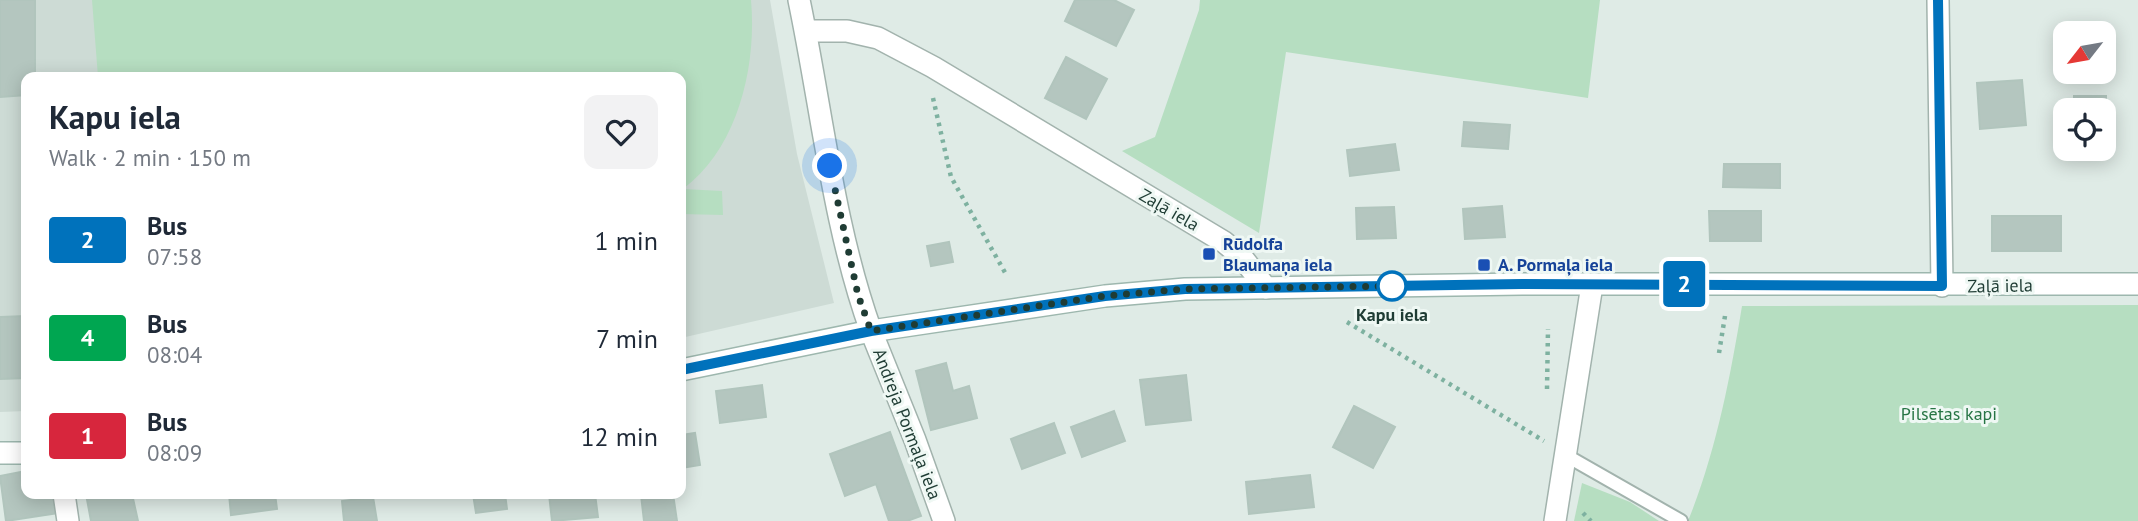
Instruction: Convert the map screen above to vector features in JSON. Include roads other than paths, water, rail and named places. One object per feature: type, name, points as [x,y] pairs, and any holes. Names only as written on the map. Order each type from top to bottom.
[{"type":"street","name":"Andreja Pormaļa iela","points":[[799,0],[830,166],[858,295],[944,521]]},
{"type":"street","points":[[1938,0],[1942,286]]},
{"type":"street","name":"Zaļā iela","points":[[806,31],[847,31],[878,38],[933,67],[1224,242],[1241,256],[1266,288],[2138,284]]},
{"type":"street","points":[[1555,521],[1592,285]]},
{"type":"street","points":[[686,369],[871,331],[1105,296],[1185,289],[1266,288]]},
{"type":"street","points":[[0,453],[21,453]]},
{"type":"street","points":[[65,499],[68,521]]},
{"type":"lane","points":[[1567,456],[1681,521]]},
{"type":"place","name":"Rūdolfa Blaumaņa iela","points":[[1209,254]]},
{"type":"place","name":"A. Pormaļa iela","points":[[1484,265]]},
{"type":"place","name":"Kapu iela","points":[[1392,286]]},
{"type":"park label","name":"Pilsētas kapi","points":[[1949,414]]}]
